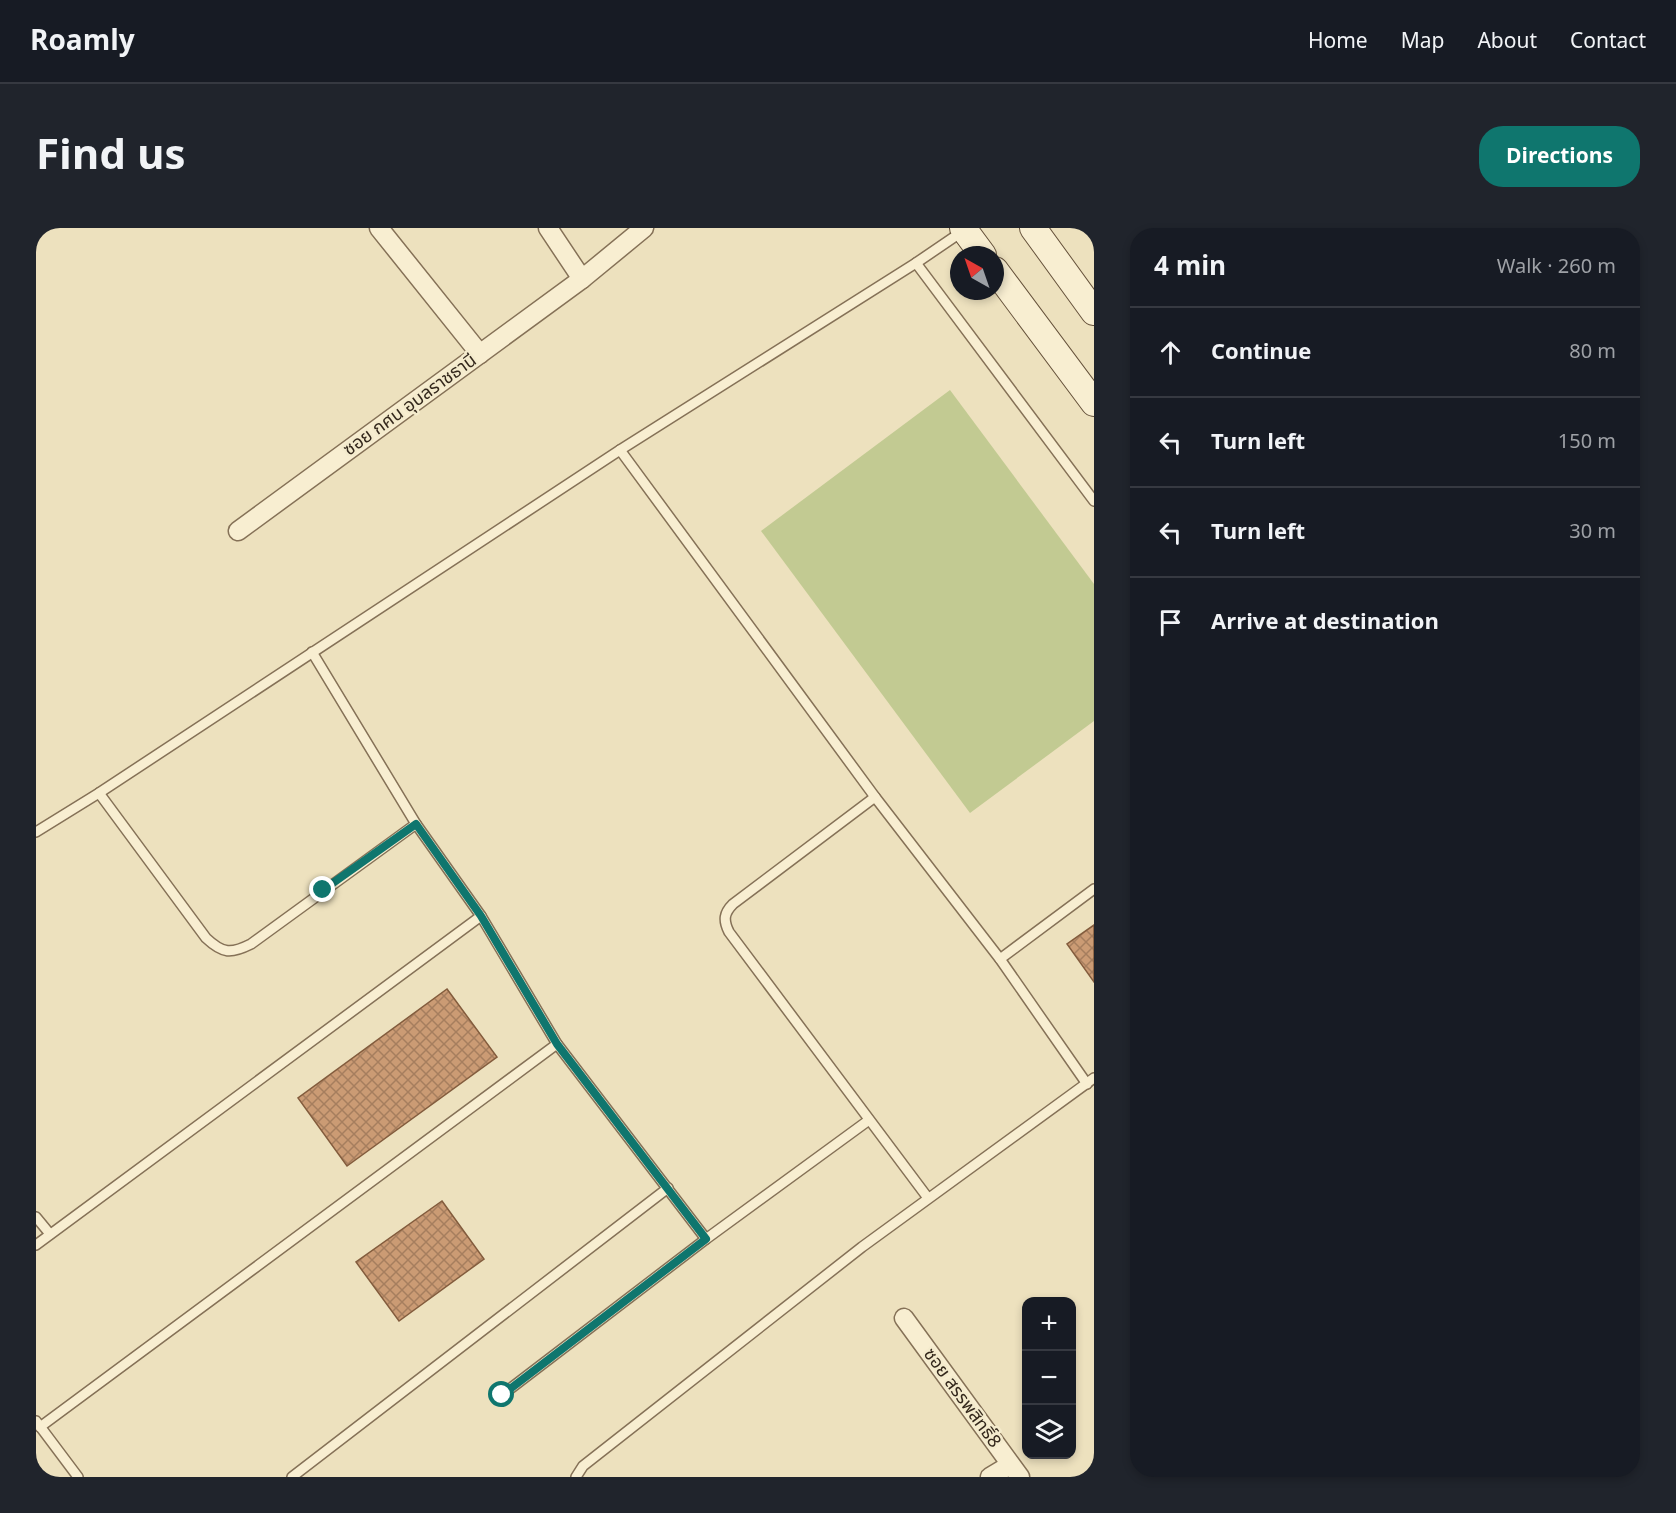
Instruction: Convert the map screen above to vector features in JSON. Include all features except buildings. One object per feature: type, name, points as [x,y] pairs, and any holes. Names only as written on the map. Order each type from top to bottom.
[{"type":"main road","points":[[1033,228],[1094,312]]},
{"type":"main road","points":[[964,229],[976,246]]},
{"type":"main road","points":[[1004,282],[1094,403]]},
{"type":"street","points":[[378,228],[480,354]]},
{"type":"street","points":[[548,228],[582,279]]},
{"type":"street","name":"ซอย กศน อุบลราชธานี","points":[[238,531],[582,279],[644,228]]},
{"type":"street","name":"ซอย สรรพสิทธิ์8","points":[[904,1318],[1015,1471]]},
{"type":"street","points":[[990,1477],[1015,1471]]},
{"type":"lane","points":[[36,832],[99,793],[620,450],[916,263],[964,229]]},
{"type":"lane","points":[[916,263],[1094,501]]},
{"type":"lane","points":[[576,1477],[584,1466],[853,1254],[1090,1081],[1000,959],[875,797],[620,450]]},
{"type":"lane","points":[[312,652],[416,824],[481,916],[557,1044],[706,1239]]},
{"type":"lane","points":[[99,793],[206,938],[214,946],[226,952],[251,944],[416,824]]},
{"type":"lane","points":[[875,797],[733,904],[724,917],[725,925],[928,1198]]},
{"type":"lane","points":[[1000,959],[1094,889]]},
{"type":"lane","points":[[36,1245],[481,916]]},
{"type":"lane","points":[[78,1477],[38,1424],[557,1044]]},
{"type":"lane","points":[[502,1395],[706,1239],[869,1120]]},
{"type":"lane","points":[[292,1477],[668,1188]]},
{"type":"lane","points":[[36,1217],[51,1234]]},
{"type":"green space","points":[[950,390],[1094,584],[1094,721],[970,813],[761,531]]},
{"type":"route","points":[[323,890],[416,824],[481,916],[557,1044],[706,1239],[502,1395]]}]
